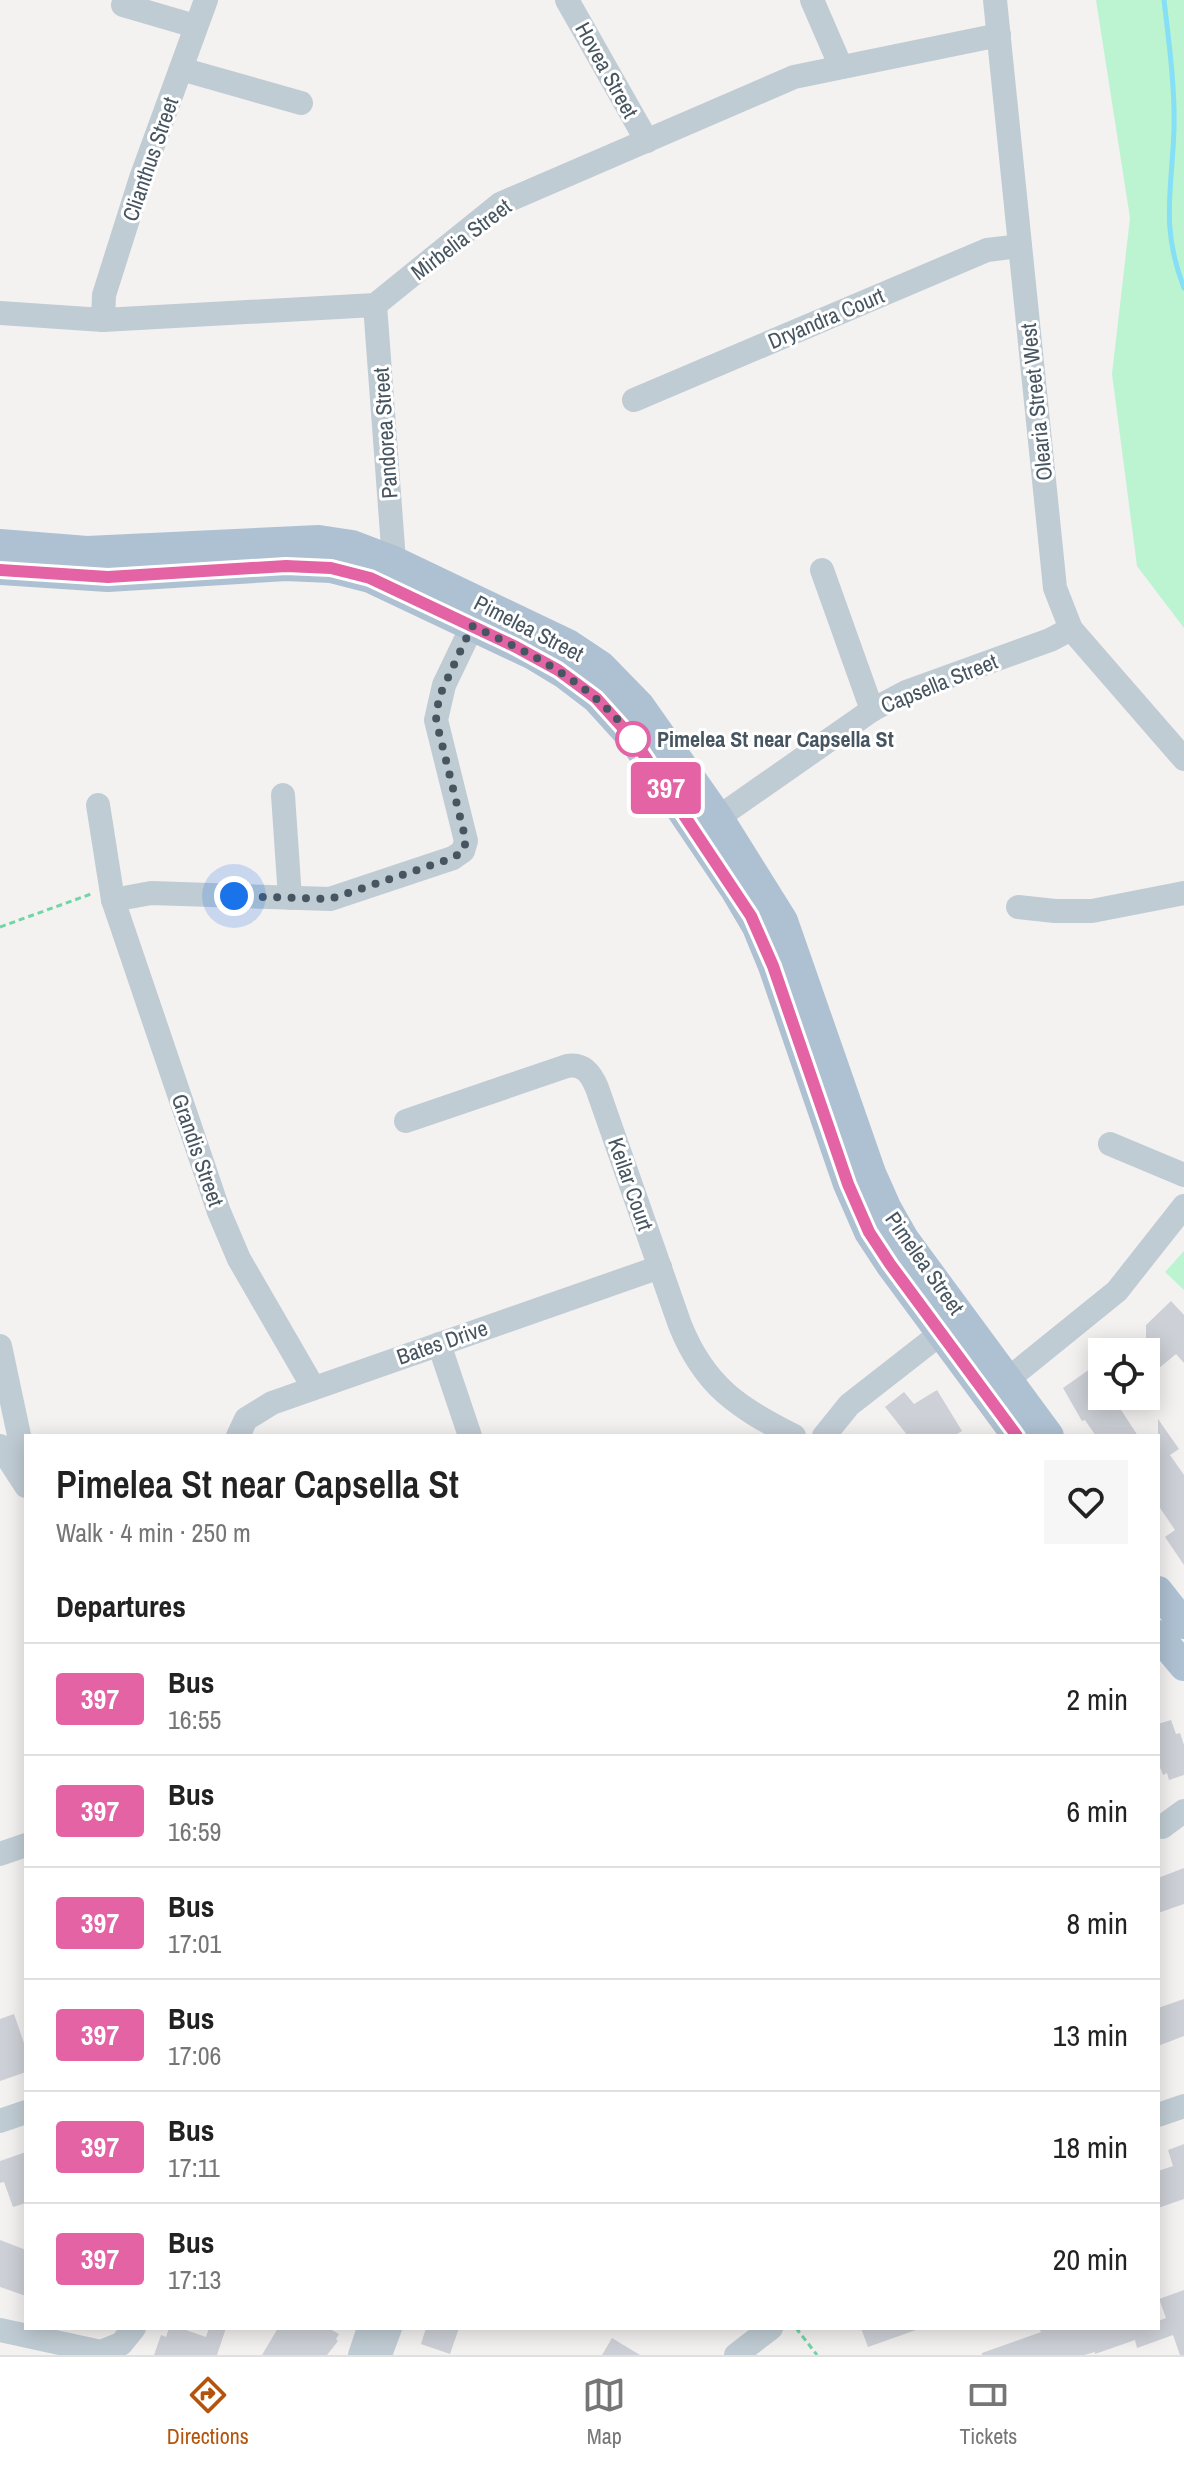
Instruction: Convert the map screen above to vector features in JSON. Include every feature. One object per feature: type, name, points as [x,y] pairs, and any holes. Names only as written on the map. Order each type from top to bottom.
[{"type":"main road","name":"Pimelea Street","points":[[0,544],[101,551],[319,540],[352,545],[394,561],[478,615]]},
{"type":"main road","name":"Pimelea Street","points":[[0,570],[108,577],[275,566],[331,568],[568,644],[601,666],[640,706],[707,825],[783,921],[867,1162],[887,1209],[952,1325],[998,1388],[1047,1434]]},
{"type":"main road","name":"Pimelea Street","points":[[998,1388],[1016,1434]]},
{"type":"main road","points":[[1160,1594],[1184,1624]]},
{"type":"main road","points":[[1160,1637],[1184,1666]]},
{"type":"street","name":"Clianthus Street","points":[[103,320],[104,295],[141,178],[206,0]]},
{"type":"street","name":"Hovea Street","points":[[567,0],[647,141]]},
{"type":"street","points":[[812,0],[841,67]]},
{"type":"street","name":"Olearia Street West","points":[[995,0],[1055,588],[1071,629],[1184,759]]},
{"type":"street","points":[[123,5],[195,26]]},
{"type":"street","name":"Mirbelia Street","points":[[375,305],[500,204],[794,77],[999,35]]},
{"type":"street","points":[[181,69],[301,103]]},
{"type":"street","name":"Dryandra Court","points":[[634,400],[987,250],[1020,246]]},
{"type":"street","points":[[0,313],[103,320],[375,305]]},
{"type":"street","name":"Pandorea Street","points":[[375,305],[394,561]]},
{"type":"street","points":[[822,570],[872,710]]},
{"type":"street","points":[[113,900],[151,893],[330,899],[453,858],[463,851],[466,841],[436,720],[439,697],[478,615]]},
{"type":"street","name":"Capsella Street","points":[[707,825],[872,710],[906,692],[1050,640],[1071,629]]},
{"type":"street","points":[[283,795],[290,898]]},
{"type":"street","name":"Grandis Street","points":[[98,805],[113,900],[219,1212],[239,1259],[313,1387]]},
{"type":"street","points":[[1018,907],[1092,911],[1184,893]]},
{"type":"street","name":"Keilar Court","points":[[406,1121],[567,1066],[582,1067],[597,1088],[684,1336],[705,1374],[741,1407],[790,1434]]},
{"type":"street","points":[[1110,1144],[1184,1175]]},
{"type":"street","points":[[998,1388],[1117,1291],[1184,1206]]},
{"type":"street","name":"Bates Drive","points":[[239,1434],[246,1419],[259,1409],[313,1387],[660,1267]]},
{"type":"street","points":[[826,1434],[849,1405],[952,1325]]},
{"type":"street","points":[[439,1344],[469,1434]]},
{"type":"street","points":[[0,1346],[4,1391],[24,1461]]},
{"type":"street","points":[[0,1446],[24,1483]]},
{"type":"street","points":[[1168,1826],[1184,1811]]},
{"type":"street","points":[[0,1854],[24,1846]]},
{"type":"street","points":[[1160,2114],[1184,2106]]},
{"type":"street","points":[[0,2121],[24,2113]]},
{"type":"street","points":[[0,2330],[101,2352],[121,2344],[132,2330]]},
{"type":"street","points":[[360,2355],[368,2330]]},
{"type":"street","points":[[380,2355],[389,2330]]},
{"type":"street","points":[[736,2355],[768,2330]]},
{"type":"path","points":[[0,927],[95,893],[113,900]]},
{"type":"path","points":[[798,2330],[817,2355]]},
{"type":"green space","points":[[1096,0],[1184,0],[1184,628],[1137,566],[1112,374],[1130,218]]},
{"type":"green space","points":[[1184,1251],[1184,1290],[1165,1272]]},
{"type":"building","points":[[1171,1301],[1184,1315],[1184,1363],[1176,1354],[1160,1367],[1160,1338],[1146,1338],[1146,1325]]},
{"type":"building","points":[[1088,1370],[1088,1410],[1121,1410],[1137,1434],[1095,1434],[1085,1420],[1082,1421],[1063,1388]]},
{"type":"building","points":[[937,1390],[962,1431],[957,1434],[906,1434],[885,1407],[904,1392],[914,1404]]},
{"type":"building","points":[[1158,1419],[1179,1449],[1170,1455],[1184,1475],[1184,1565],[1165,1537],[1175,1530],[1160,1508]]},
{"type":"building","points":[[1171,1720],[1184,1745],[1184,1775],[1169,1780],[1160,1767],[1160,1723]]},
{"type":"building","points":[[1184,1868],[1184,1904],[1160,1912],[1160,1877]]},
{"type":"building","points":[[1184,1999],[1184,2036],[1160,2045],[1160,2007]]},
{"type":"building","points":[[14,2014],[24,2043],[24,2073],[0,2081],[0,2019]]},
{"type":"building","points":[[1184,2144],[1184,2199],[1160,2207],[1160,2170],[1173,2166],[1168,2150]]},
{"type":"building","points":[[24,2153],[24,2204],[13,2207],[4,2182],[0,2183],[0,2161]]},
{"type":"building","points":[[0,2240],[24,2249],[24,2295],[0,2287]]},
{"type":"building","points":[[1184,2290],[1184,2355],[1180,2355],[1173,2335],[1137,2348],[1135,2340],[1095,2354],[982,2355],[1040,2330],[1160,2330],[1160,2320],[1166,2318],[1160,2299]]},
{"type":"building","points":[[168,2330],[186,2330],[206,2337],[208,2330],[225,2330],[217,2355],[154,2355],[161,2335],[166,2337]]},
{"type":"building","points":[[277,2330],[332,2330],[339,2334],[338,2341],[327,2355],[262,2355]]},
{"type":"building","points":[[425,2330],[458,2330],[450,2354],[421,2344]]},
{"type":"building","points":[[862,2330],[916,2330],[868,2347]]},
{"type":"building","points":[[612,2338],[640,2355],[602,2355]]},
{"type":"waterway","points":[[1164,0],[1174,113],[1170,227],[1184,288]]},
{"type":"bus line","name":"397","points":[[0,570],[108,577],[307,565],[331,568],[370,578],[533,655],[596,698],[634,740],[751,916],[773,966],[836,1151],[869,1232],[1016,1434]]},
{"type":"place","name":"Pimelea St near Capsella St","points":[[633,739]]},
{"type":"route","points":[[234,896],[330,899],[453,858],[463,851],[466,841],[440,744],[436,709],[472,626],[533,655],[573,680],[603,704],[633,739]]}]
